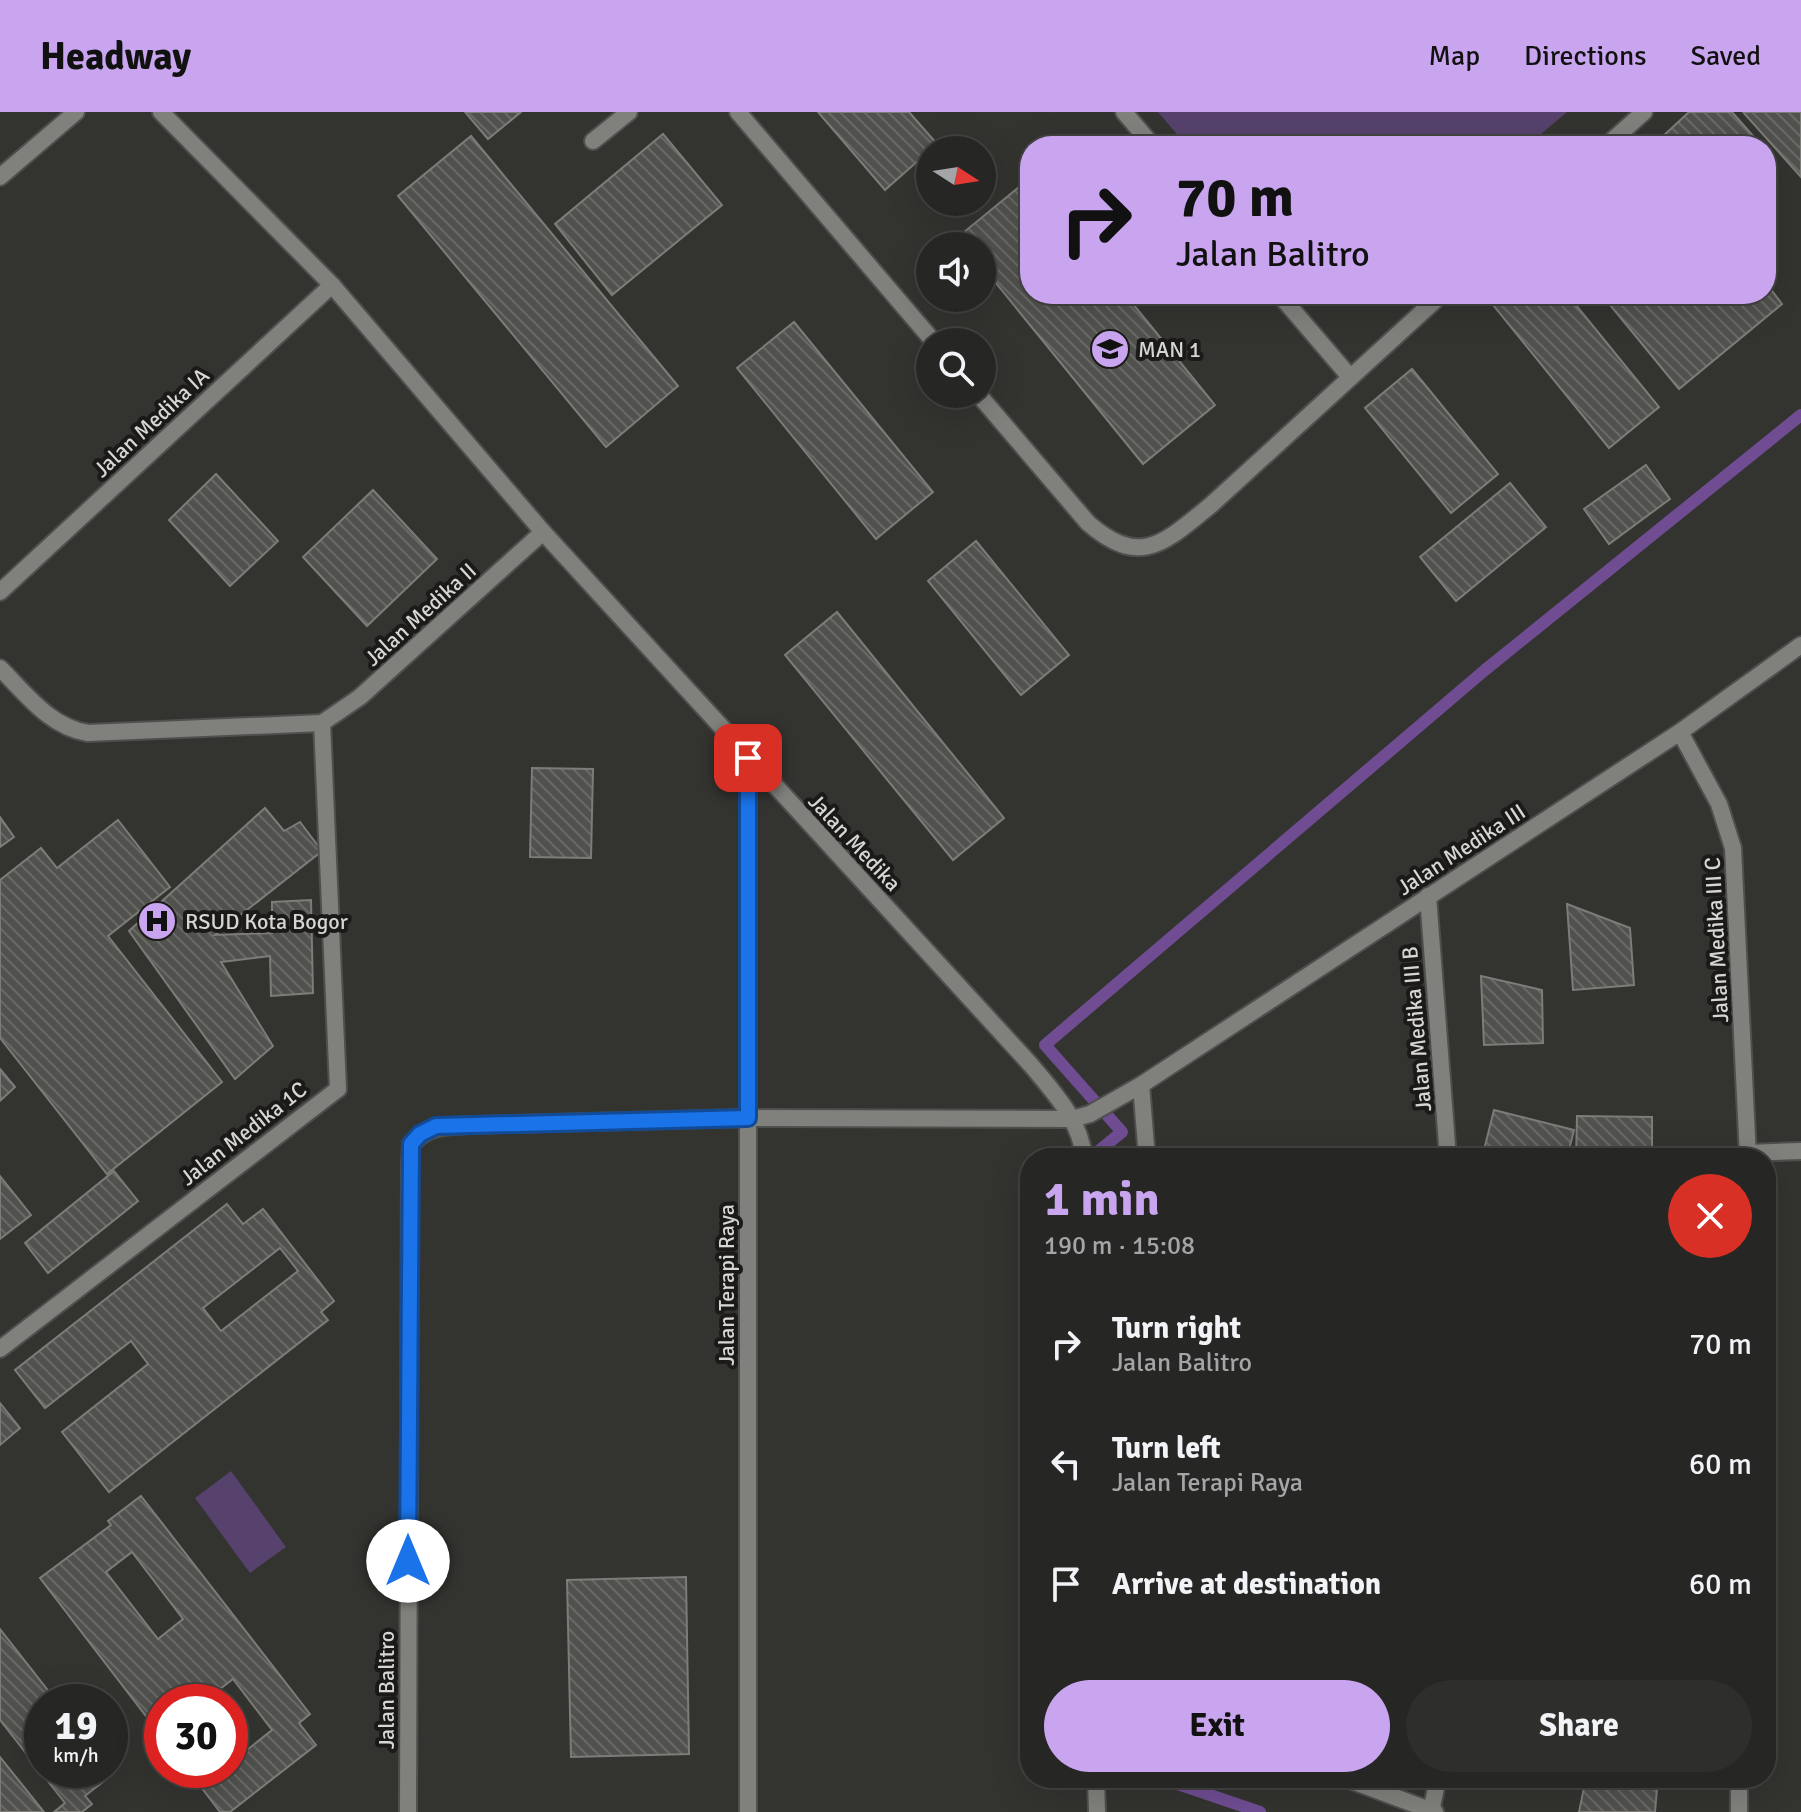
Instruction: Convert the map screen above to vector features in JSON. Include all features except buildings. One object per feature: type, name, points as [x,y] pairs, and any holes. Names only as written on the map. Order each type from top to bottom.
[{"type":"street","points":[[0,177],[76,112]]},
{"type":"street","name":"Jalan Medika","points":[[161,112],[332,285],[543,532],[1031,1065],[1072,1119],[1083,1148]]},
{"type":"street","points":[[593,141],[629,112]]},
{"type":"street","points":[[738,112],[922,328]]},
{"type":"street","points":[[1124,112],[1144,136]]},
{"type":"street","points":[[1617,136],[1644,112]]},
{"type":"street","name":"Jalan Medika IA","points":[[0,592],[332,285]]},
{"type":"street","points":[[1288,304],[1350,377]]},
{"type":"street","points":[[990,408],[1088,523],[1120,545],[1143,548],[1174,535],[1211,505],[1431,304]]},
{"type":"street","name":"Jalan Medika II","points":[[322,723],[360,697],[543,532]]},
{"type":"street","name":"Jalan Medika III","points":[[748,1118],[1072,1119],[1090,1114],[1141,1085],[1680,732],[1801,645]]},
{"type":"street","points":[[0,668],[46,714],[77,732],[322,723]]},
{"type":"street","name":"Jalan Medika 1C","points":[[0,1349],[338,1089],[322,723]]},
{"type":"street","name":"Jalan Medika III C","points":[[1680,732],[1719,804],[1733,848],[1748,1148]]},
{"type":"street","name":"Jalan Terapi Raya","points":[[748,758],[748,1812]]},
{"type":"street","name":"Jalan Medika III B","points":[[1428,896],[1447,1148]]},
{"type":"street","points":[[1141,1085],[1146,1148]]},
{"type":"street","name":"Jalan Balitro","points":[[408,1812],[411,1144],[420,1134],[436,1126],[748,1118]]},
{"type":"street","points":[[1776,1153],[1801,1151]]},
{"type":"street","points":[[1096,1788],[1097,1812]]},
{"type":"street","points":[[1370,1788],[1433,1812],[1437,1788]]},
{"type":"street","points":[[1739,1788],[1739,1812]]},
{"type":"shaded area","points":[[1158,112],[1567,112],[1539,136],[1178,136]]},
{"type":"shaded area","points":[[231,1471],[286,1547],[250,1573],[195,1498]]},
{"type":"waterway","points":[[1102,1148],[1122,1132],[1045,1045],[1485,670],[1801,415]]},
{"type":"waterway","points":[[1189,1788],[1260,1812]]},
{"type":"place","name":"MAN 1","points":[[1110,349]]},
{"type":"place","name":"RSUD Kota Bogor","points":[[157,921]]},
{"type":"route","points":[[408,1561],[411,1144],[420,1134],[436,1126],[748,1118],[748,758]]}]
